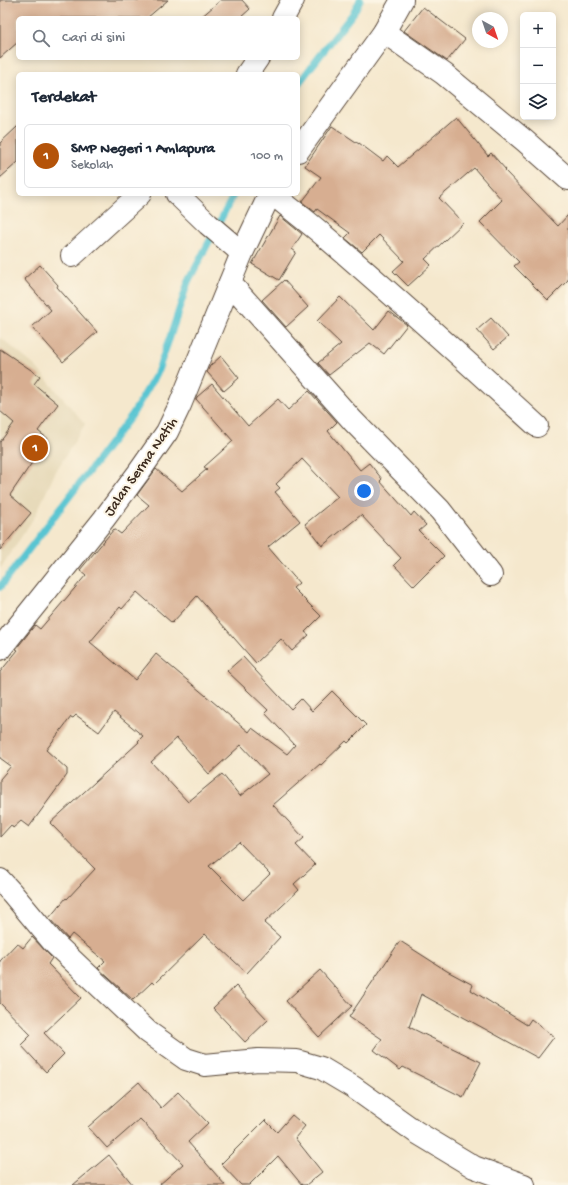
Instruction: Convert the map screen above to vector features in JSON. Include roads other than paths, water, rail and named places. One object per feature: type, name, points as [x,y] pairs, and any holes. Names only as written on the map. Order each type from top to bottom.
[{"type":"street","points":[[284,16],[293,0]]},
{"type":"street","points":[[300,148],[384,32],[402,0]]},
{"type":"street","points":[[384,32],[444,74],[525,141],[568,179]]},
{"type":"street","points":[[248,72],[256,60]]},
{"type":"street","points":[[72,256],[138,196]]},
{"type":"street","points":[[179,196],[214,230],[242,253]]},
{"type":"street","name":"Jalan Serma Natih","points":[[0,649],[104,519],[167,432],[180,405],[242,253],[270,196]]},
{"type":"street","points":[[274,196],[321,233],[365,271],[537,426]]},
{"type":"street","points":[[230,283],[353,421],[440,510],[491,575]]},
{"type":"street","points":[[0,880],[58,947],[148,1032],[186,1059],[205,1065],[258,1060],[297,1060],[321,1068],[353,1087],[416,1132],[474,1167],[524,1185]]},
{"type":"waterway","points":[[300,81],[354,12],[360,0]]},
{"type":"waterway","points":[[0,587],[132,415],[157,373],[188,282],[233,196]]},
{"type":"place","name":"SMP Negeri 1 Amlapura","points":[[35,448]]}]
